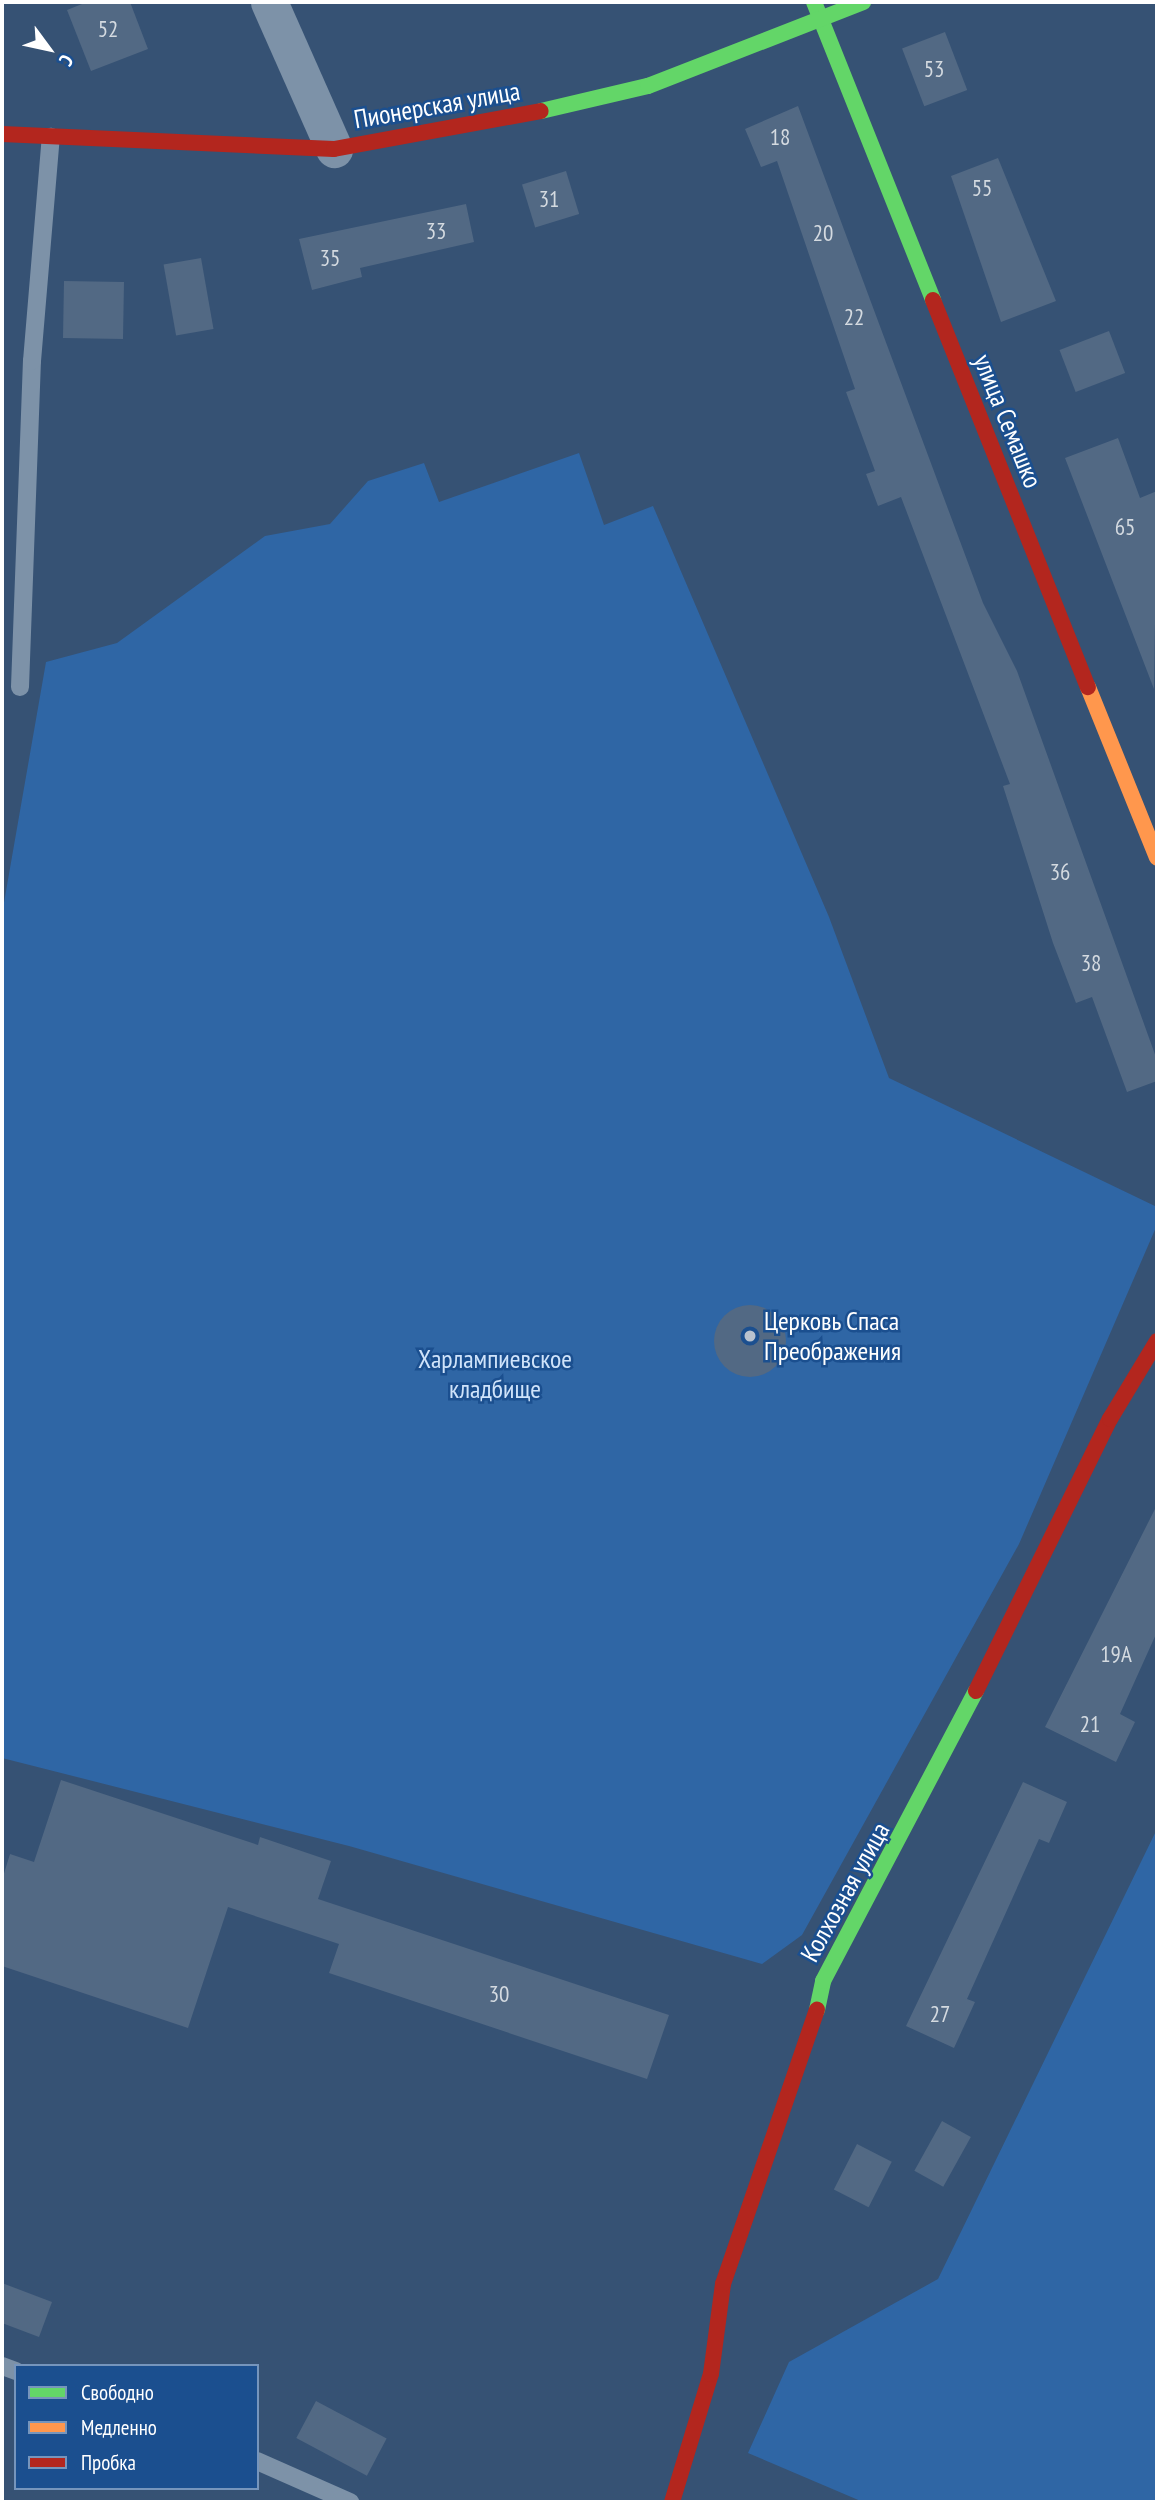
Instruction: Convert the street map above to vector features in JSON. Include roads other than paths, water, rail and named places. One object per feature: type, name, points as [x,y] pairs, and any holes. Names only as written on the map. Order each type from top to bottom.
[{"type":"street","points":[[269,2],[334,149]]},
{"type":"street","name":"улица Семашко","points":[[814,2],[1157,858]]},
{"type":"street","name":"Пионерская улица","points":[[2,134],[334,149],[489,123],[648,86],[863,2]]},
{"type":"street","name":"Колхозная улица","points":[[672,2502],[712,2374],[723,2284],[811,2043],[823,1981],[905,1834],[1110,1419],[1157,1341]]},
{"type":"lane","points":[[20,687],[32,361],[51,137]]},
{"type":"lane","points":[[259,2462],[350,2502]]},
{"type":"place","name":"Церковь Спаса Преображения","points":[[750,1336]]},
{"type":"park label","name":"Харлампиевское кладбище","points":[[495,1374]]}]
